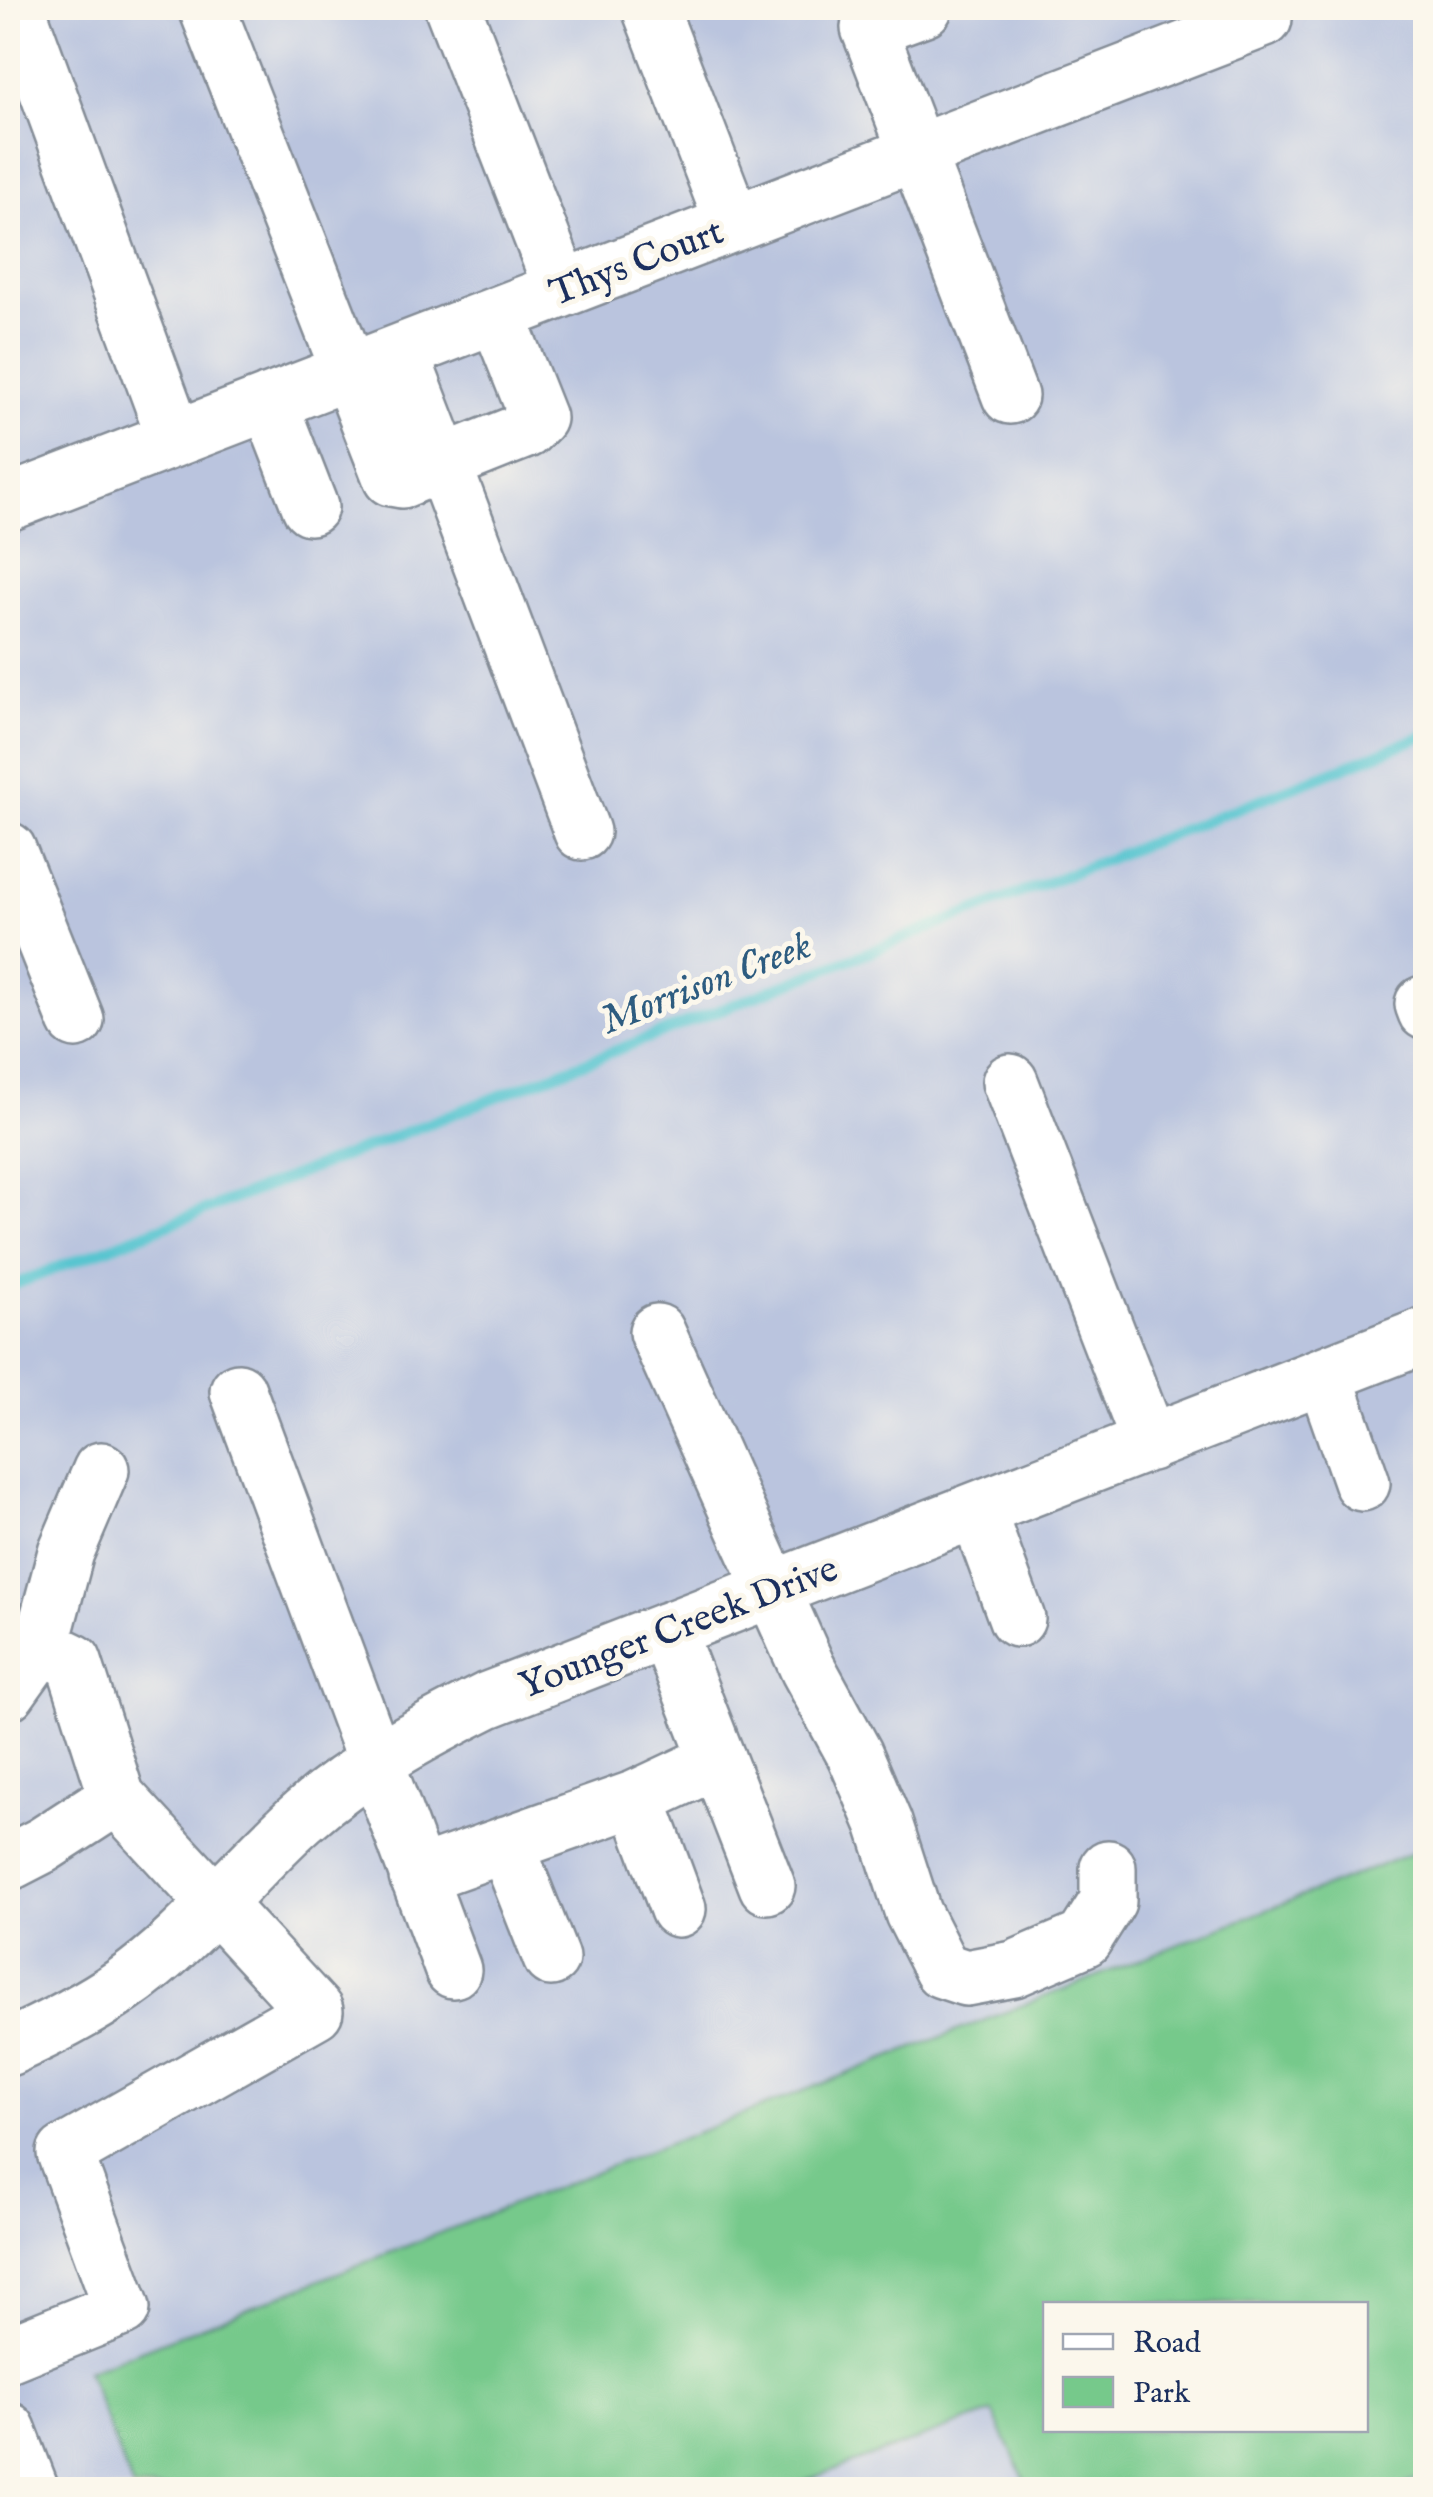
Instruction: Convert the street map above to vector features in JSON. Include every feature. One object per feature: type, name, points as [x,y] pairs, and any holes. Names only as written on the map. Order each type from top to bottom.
[{"type":"street","points":[[17,8],[175,438]]},
{"type":"street","points":[[207,8],[391,478],[402,480],[526,430],[538,418],[496,315]]},
{"type":"street","points":[[453,8],[562,289]]},
{"type":"street","points":[[650,8],[733,223]]},
{"type":"street","points":[[924,8],[869,28],[1010,396]]},
{"type":"street","name":"Thys Court","points":[[8,500],[917,152],[1262,13]]},
{"type":"street","points":[[400,352],[582,832]]},
{"type":"street","points":[[269,402],[310,507]]},
{"type":"street","points":[[8,850],[76,1020]]},
{"type":"street","points":[[1010,1082],[1150,1444]]},
{"type":"street","points":[[656,1332],[771,1590],[854,1755],[884,1823],[913,1913],[942,1970],[966,1978],[1014,1969],[1084,1939],[1108,1901],[1108,1868]]},
{"type":"street","name":"Younger Creek Drive","points":[[8,2048],[53,2028],[124,1985],[302,1818],[422,1733],[488,1700],[1426,1335]]},
{"type":"street","points":[[1324,1374],[1362,1483]]},
{"type":"street","points":[[238,1392],[453,1970]]},
{"type":"street","points":[[8,1692],[42,1646],[66,1552],[101,1470]]},
{"type":"street","points":[[977,1510],[1017,1619]]},
{"type":"street","points":[[667,1630],[767,1886]]},
{"type":"street","points":[[8,2354],[122,2308],[65,2154],[315,2011],[116,1797],[74,1662],[42,1646]]},
{"type":"street","points":[[418,1876],[638,1798],[718,1760]]},
{"type":"street","points":[[8,1863],[116,1797]]},
{"type":"street","points":[[638,1798],[678,1909]]},
{"type":"street","points":[[506,1844],[551,1958]]},
{"type":"street","points":[[8,2430],[31,2490]]},
{"type":"shaded area","points":[[8,8],[1425,8],[1425,2489],[8,2490]]},
{"type":"green space","points":[[1425,1848],[1425,2476],[1392,2490],[1029,2489],[993,2412],[795,2484],[796,2489],[133,2489],[87,2371]]},
{"type":"waterway","name":"Morrison Creek","points":[[8,1287],[1426,735]]}]
